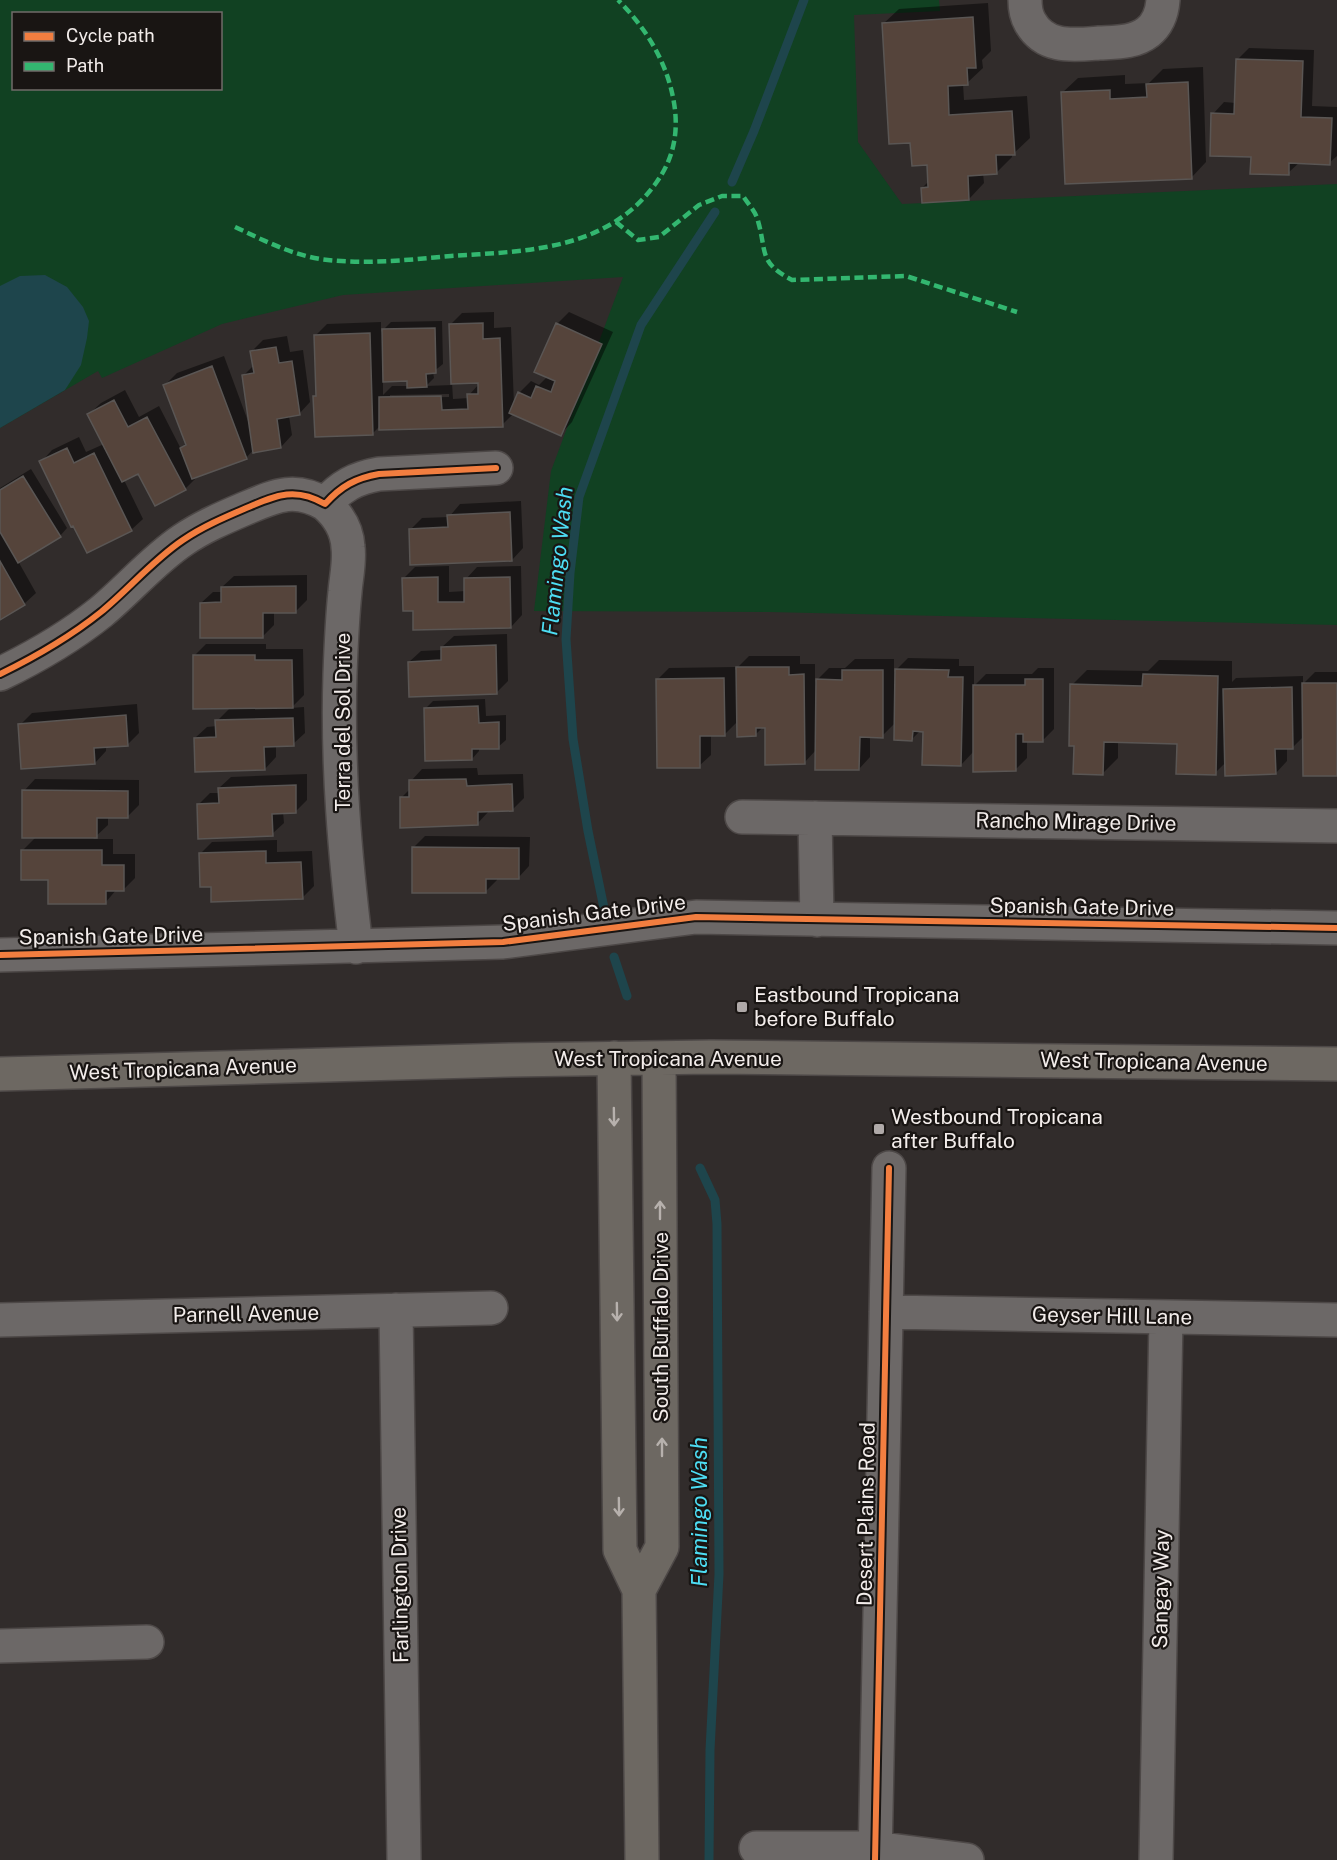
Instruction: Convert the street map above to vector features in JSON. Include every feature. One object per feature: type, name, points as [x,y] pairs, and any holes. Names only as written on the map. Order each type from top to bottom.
[{"type":"main road","name":"West Tropicana Avenue","points":[[0,1074],[614,1058],[1337,1064]]},
{"type":"main road","name":"South Buffalo Drive","points":[[614,1058],[620,1550],[639,1590],[642,1860]]},
{"type":"main road","name":"South Buffalo Drive","points":[[639,1590],[663,1547],[659,1058]]},
{"type":"street","points":[[1025,0],[1027,17],[1034,29],[1050,41],[1069,45],[1123,42],[1136,39],[1148,33],[1157,23],[1163,0]]},
{"type":"street","points":[[0,674],[59,640],[99,613],[166,553],[200,530],[276,496],[302,494],[325,504],[348,483],[363,477],[380,474],[496,468]]},
{"type":"street","name":"Terra del Sol Drive","points":[[325,504],[342,524],[349,549],[343,618],[339,729],[343,823],[356,947]]},
{"type":"street","name":"Rancho Mirage Drive","points":[[742,817],[1337,826]]},
{"type":"street","points":[[815,818],[817,920]]},
{"type":"street","name":"Spanish Gate Drive","points":[[0,955],[503,942],[696,917],[1337,928]]},
{"type":"street","name":"Desert Plains Road","points":[[875,1854],[889,1168]]},
{"type":"street","name":"Parnell Avenue","points":[[0,1320],[491,1308]]},
{"type":"street","name":"Farlington Drive","points":[[396,1310],[404,1860]]},
{"type":"street","name":"Geyser Hill Lane","points":[[886,1312],[1337,1320]]},
{"type":"street","name":"Sangay Way","points":[[1156,1860],[1166,1317]]},
{"type":"street","points":[[0,1646],[147,1642]]},
{"type":"street","points":[[756,1848],[967,1860]]},
{"type":"green space","points":[[0,0],[939,0],[940,11],[854,15],[858,142],[902,204],[1337,184],[1337,625],[769,612],[534,611],[551,471],[623,277],[343,295],[222,324],[102,378],[98,371],[0,428]]},
{"type":"water","points":[[45,275],[67,287],[83,307],[89,321],[81,365],[65,390],[0,428],[0,286],[20,276]]},
{"type":"building","points":[[973,17],[976,68],[967,68],[968,85],[948,86],[949,115],[1012,111],[1015,155],[996,155],[997,174],[968,176],[969,200],[922,203],[921,188],[928,187],[927,165],[912,166],[910,143],[889,144],[882,23]]},
{"type":"building","points":[[1236,59],[1303,61],[1301,117],[1332,118],[1330,165],[1289,163],[1289,175],[1250,174],[1251,157],[1210,156],[1211,113],[1234,114]]},
{"type":"building","points":[[1188,82],[1192,179],[1065,184],[1061,92],[1110,90],[1110,99],[1147,97],[1146,84]]},
{"type":"building","points":[[483,323],[483,339],[500,338],[503,427],[379,430],[379,397],[441,396],[442,410],[468,409],[467,394],[478,394],[478,383],[451,384],[449,324]]},
{"type":"building","points":[[556,323],[602,344],[561,436],[509,413],[518,392],[531,398],[536,386],[551,392],[555,381],[534,372]]},
{"type":"building","points":[[435,328],[436,373],[426,374],[427,387],[407,388],[407,381],[383,382],[382,329]]},
{"type":"building","points":[[370,333],[373,435],[315,437],[314,335]]},
{"type":"building","points":[[276,347],[279,363],[292,361],[300,415],[277,419],[281,448],[253,453],[242,375],[254,373],[250,351]]},
{"type":"building","points":[[212,366],[247,459],[192,479],[180,448],[186,445],[163,385]]},
{"type":"building","points":[[114,400],[128,427],[147,417],[186,490],[155,506],[138,474],[122,482],[87,414]]},
{"type":"building","points":[[67,448],[74,463],[94,453],[132,531],[87,553],[73,526],[71,527],[39,461]]},
{"type":"building","points":[[23,476],[61,537],[18,563],[0,532],[0,490]]},
{"type":"building","points":[[510,512],[512,561],[410,565],[409,529],[448,527],[447,515]]},
{"type":"building","points":[[0,561],[25,605],[0,620]]},
{"type":"building","points":[[438,577],[438,602],[464,602],[464,578],[510,577],[511,628],[413,630],[413,611],[403,611],[402,578]]},
{"type":"building","points":[[296,586],[296,613],[263,613],[263,638],[200,638],[200,603],[221,602],[221,587]]},
{"type":"building","points":[[496,645],[497,694],[409,697],[408,662],[441,660],[441,647]]},
{"type":"building","points":[[193,655],[255,655],[255,660],[292,660],[293,708],[193,709]]},
{"type":"building","points":[[736,667],[789,667],[789,675],[804,674],[805,764],[765,765],[765,728],[756,728],[756,736],[737,737]]},
{"type":"building","points":[[895,669],[949,670],[948,677],[963,677],[961,766],[922,765],[923,732],[913,731],[912,741],[894,740]]},
{"type":"building","points":[[842,670],[883,670],[883,738],[860,737],[859,770],[815,770],[816,679],[842,680]]},
{"type":"building","points":[[1143,674],[1218,676],[1216,775],[1176,774],[1177,744],[1104,742],[1103,775],[1073,774],[1074,746],[1069,746],[1070,684],[1142,686]]},
{"type":"building","points":[[724,678],[725,736],[700,736],[700,768],[657,768],[656,679]]},
{"type":"building","points":[[1025,679],[1043,679],[1043,742],[1023,742],[1023,734],[1016,734],[1016,771],[973,772],[973,685],[1025,685]]},
{"type":"building","points":[[1302,683],[1337,683],[1337,776],[1303,776]]},
{"type":"building","points":[[1292,687],[1293,749],[1275,749],[1276,774],[1225,776],[1223,689]]},
{"type":"building","points":[[478,706],[479,723],[499,722],[499,749],[472,749],[472,760],[425,761],[424,708]]},
{"type":"building","points":[[126,715],[128,746],[94,748],[95,764],[21,769],[18,724]]},
{"type":"building","points":[[293,718],[294,746],[264,747],[265,770],[195,772],[194,738],[216,737],[215,720]]},
{"type":"building","points":[[466,779],[467,786],[512,784],[513,811],[478,812],[478,825],[400,828],[400,797],[409,797],[409,780]]},
{"type":"building","points":[[296,785],[296,813],[272,814],[273,836],[198,839],[197,804],[219,803],[218,788]]},
{"type":"building","points":[[22,790],[128,791],[128,818],[97,818],[97,838],[22,838]]},
{"type":"building","points":[[412,847],[519,848],[519,879],[486,879],[486,893],[412,893]]},
{"type":"building","points":[[21,850],[102,850],[102,865],[124,865],[124,891],[106,891],[106,904],[48,904],[48,880],[21,880]]},
{"type":"building","points":[[266,851],[266,863],[301,862],[303,899],[211,902],[211,887],[200,887],[199,853]]},
{"type":"waterway","name":"Flamingo Wash","points":[[732,182],[804,0]]},
{"type":"waterway","name":"Flamingo Wash","points":[[604,908],[588,831],[573,739],[566,639],[570,573],[579,497],[641,325],[715,212]]},
{"type":"waterway","name":"Flamingo Wash","points":[[614,957],[627,996]]},
{"type":"waterway","name":"Flamingo Wash","points":[[700,1168],[715,1200],[717,1224],[719,1574],[710,1750],[709,1860]]},
{"type":"marked path","points":[[235,227],[277,246],[309,257],[369,262],[536,249],[590,235],[614,222],[636,205],[662,175],[673,148],[676,130],[672,94],[663,64],[639,24],[618,0]]},
{"type":"marked path","points":[[616,222],[638,240],[659,237],[699,205],[722,196],[743,196],[757,218],[769,262],[781,274],[792,280],[906,276],[1017,312]]},
{"type":"cycle path","points":[[0,674],[52,646],[89,621],[161,556],[183,540],[255,504],[275,497],[294,494],[304,495],[325,504],[349,484],[379,474],[496,468]]},
{"type":"cycle path","points":[[0,955],[503,942],[696,917],[1337,928]]},
{"type":"cycle path","points":[[875,1860],[889,1168]]},
{"type":"place","name":"Eastbound Tropicana before Buffalo","points":[[742,1007]]},
{"type":"place","name":"Westbound Tropicana after Buffalo","points":[[879,1129]]}]
